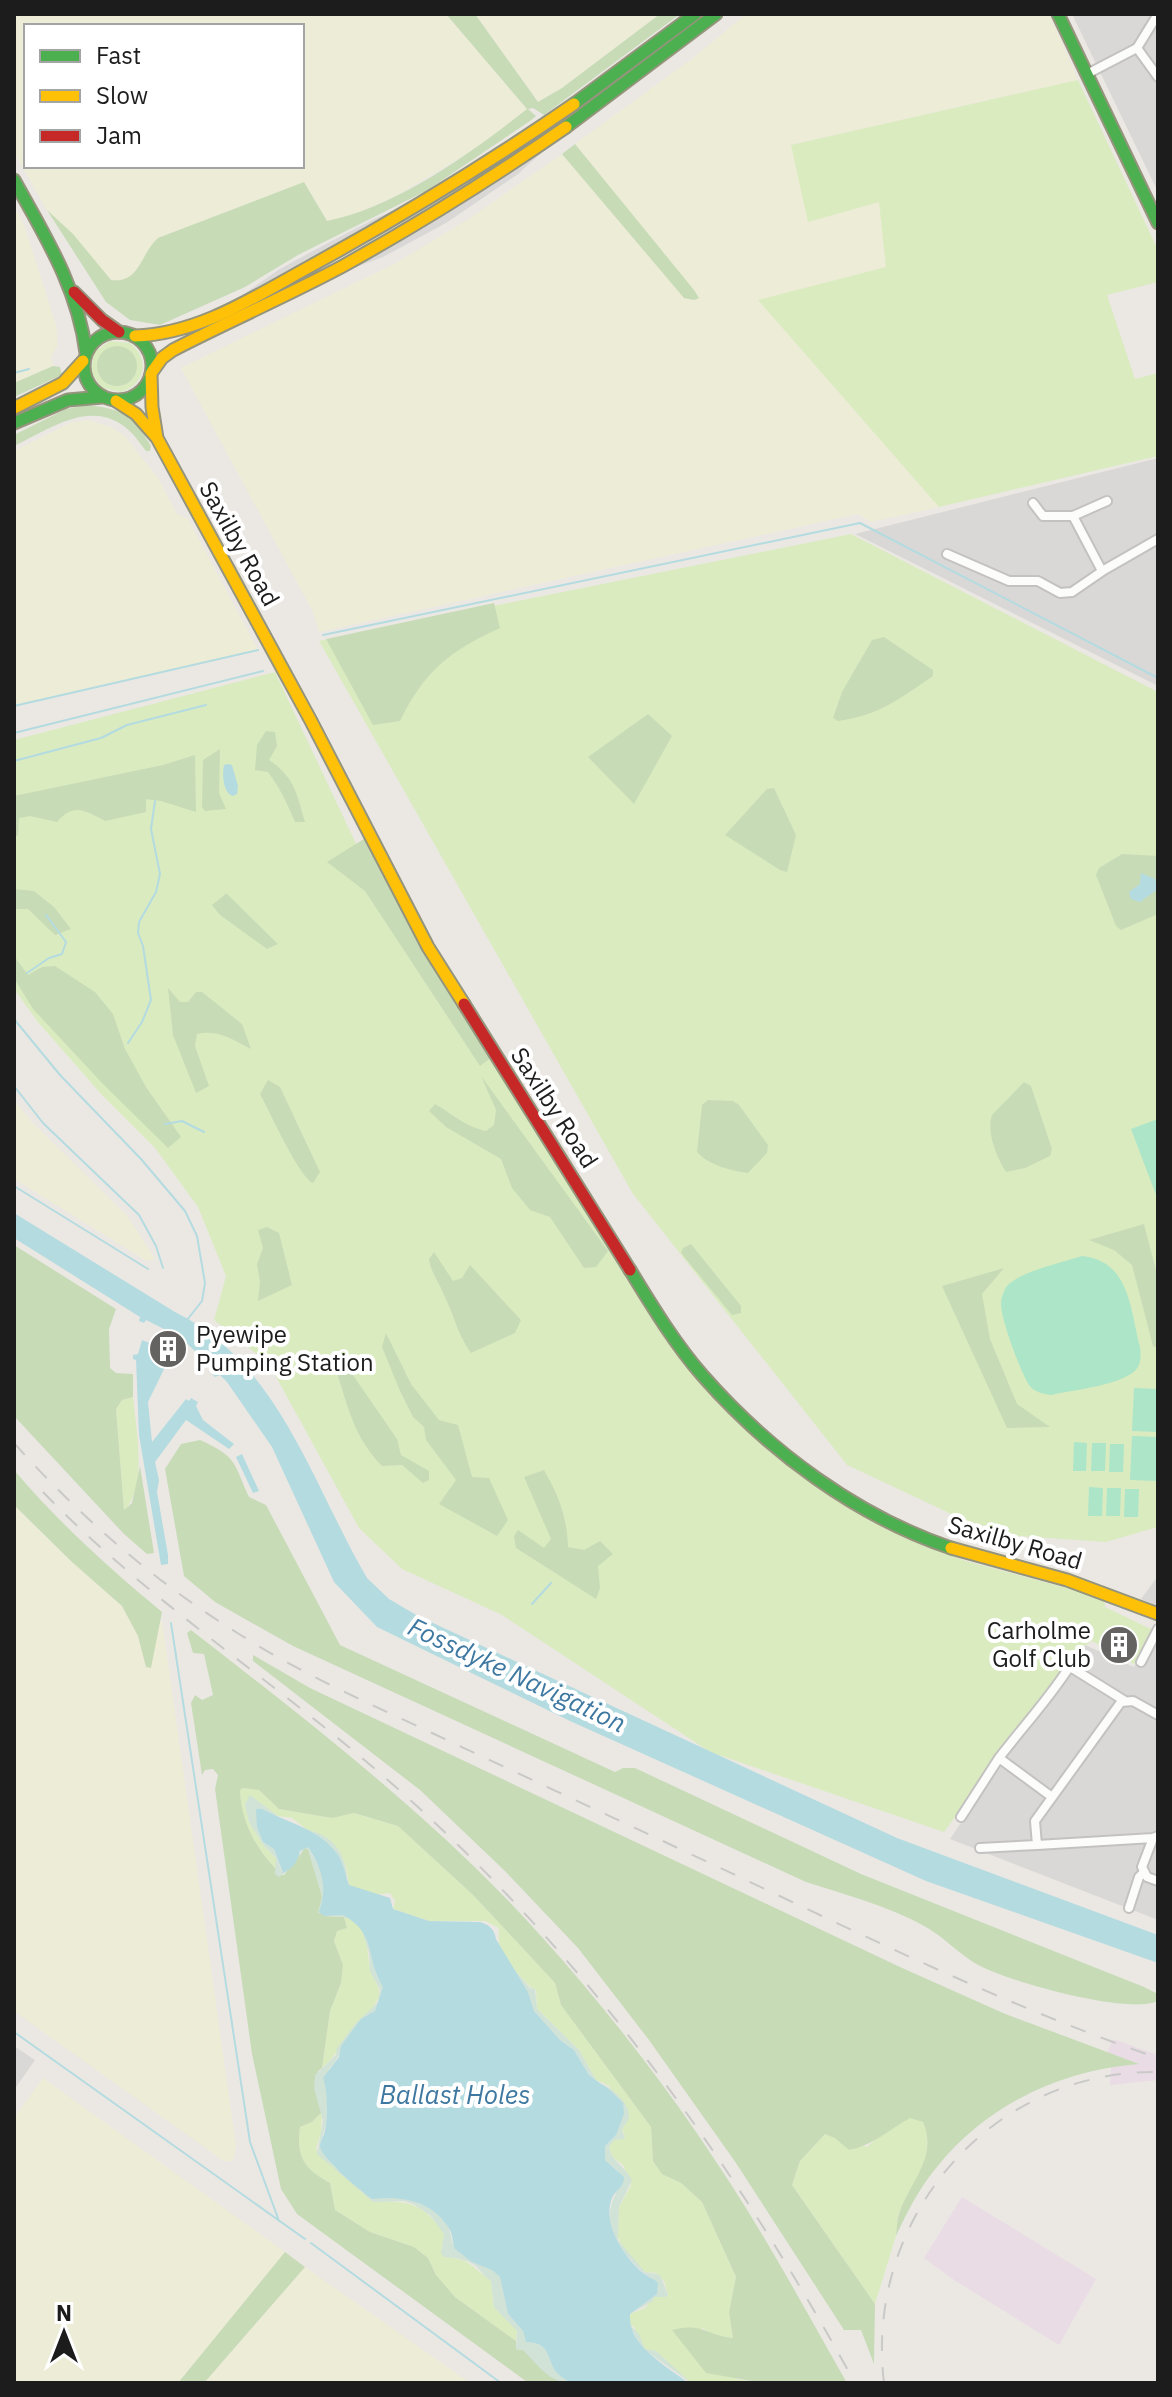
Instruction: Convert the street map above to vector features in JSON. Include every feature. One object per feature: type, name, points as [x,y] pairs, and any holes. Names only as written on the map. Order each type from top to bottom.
[{"type":"main road","points":[[73,292],[119,332],[135,336],[166,335],[184,329],[263,292],[375,232],[476,171],[557,118],[695,14]]},
{"type":"main road","points":[[14,423],[74,397],[103,397],[116,401],[138,394],[162,358],[173,350],[342,266],[496,174],[647,68],[716,14]]},
{"type":"main road","points":[[1058,14],[1158,223]]},
{"type":"main road","points":[[14,180],[73,292],[82,322],[84,373],[89,385],[103,397]]},
{"type":"main road","points":[[14,408],[63,383],[99,337],[119,332]]},
{"type":"main road","points":[[135,336],[150,353],[151,373]]},
{"type":"main road","name":"Saxilby Road","points":[[151,373],[157,438]]},
{"type":"main road","name":"Saxilby Road","points":[[116,401],[136,414],[157,438],[311,721],[428,947],[656,1312],[701,1374],[737,1412],[792,1459],[842,1496],[884,1521],[912,1535],[1112,1595],[1158,1614]]},
{"type":"street","points":[[1087,74],[1137,48],[1158,14]]},
{"type":"street","points":[[1137,48],[1158,77]]},
{"type":"street","points":[[1033,503],[1043,516],[1073,516],[1107,501]]},
{"type":"street","points":[[1073,516],[1102,571]]},
{"type":"street","points":[[947,554],[1009,581],[1038,581],[1060,593],[1072,592],[1158,539]]},
{"type":"street","points":[[1141,1662],[1158,1629]]},
{"type":"street","points":[[961,1817],[999,1758],[1043,1706],[1068,1669],[1077,1669],[1125,1701],[1133,1701],[1158,1715]]},
{"type":"street","points":[[1037,1845],[1035,1821],[1118,1706],[1125,1701]]},
{"type":"street","points":[[999,1758],[1052,1797]]},
{"type":"street","points":[[980,1848],[1155,1837],[1129,1908]]},
{"type":"street","points":[[1143,1873],[1158,1881]]},
{"type":"shaded area","points":[[1072,14],[1158,14],[1158,192]]},
{"type":"shaded area","points":[[551,144],[518,174],[446,223],[383,257],[340,273]]},
{"type":"shaded area","points":[[427,196],[234,301],[278,270],[376,218]]},
{"type":"shaded area","points":[[1158,458],[1158,686],[855,534]]},
{"type":"shaded area","points":[[1158,1576],[1158,1607],[1141,1599]]},
{"type":"shaded area","points":[[1158,1620],[1158,1920],[950,1839],[1083,1644],[1134,1667]]},
{"type":"shaded area","points":[[1113,2039],[1158,2055],[1158,2080],[1110,2085],[1111,2066],[1136,2064],[1107,2053]]},
{"type":"shaded area","points":[[14,2046],[35,2060],[14,2090]]},
{"type":"shaded area","points":[[962,2197],[1096,2279],[1059,2345],[924,2258]]},
{"type":"green space","points":[[14,14],[446,14],[527,109],[483,144],[394,197],[371,207],[327,221],[310,192],[242,206],[158,238],[130,279],[123,281],[112,280],[49,214],[14,152]]},
{"type":"green space","points":[[446,14],[475,14],[538,102],[562,88],[660,14],[680,14],[544,115],[533,108],[528,109],[536,116],[426,191],[298,255],[245,287],[160,325],[130,320],[106,302],[47,210],[73,234],[111,280],[121,280],[134,273],[158,238],[304,182],[327,221],[379,204],[458,160],[527,109]]},
{"type":"green space","points":[[475,14],[660,14],[562,88],[538,102]]},
{"type":"green space","points":[[746,14],[1049,14],[1078,80],[791,145],[879,201],[887,267],[759,301],[939,507],[871,522],[858,514],[319,632],[313,612],[181,368],[396,263],[467,220],[562,154],[684,297],[698,298],[575,144],[693,58]]},
{"type":"green space","points":[[1078,80],[1158,250],[1158,282],[1107,295],[1135,379],[1158,373],[1158,456],[939,507],[758,300],[886,267],[879,202],[808,222],[791,145]]},
{"type":"green space","points":[[575,144],[699,298],[684,298],[562,154]]},
{"type":"green space","points":[[14,206],[24,225],[56,325],[58,344],[51,357],[53,366],[14,383]]},
{"type":"green space","points":[[110,341],[130,343],[141,356],[140,377],[121,392],[102,388],[91,372],[94,352]],"holes":[[[134,355],[135,374],[126,384],[121,386],[99,376],[97,366],[100,356]]]},
{"type":"green space","points":[[117,346],[131,352],[137,366],[131,380],[117,386],[103,380],[97,366],[103,352]]},
{"type":"green space","points":[[53,366],[60,367],[62,375],[14,397],[14,383]]},
{"type":"green space","points":[[87,405],[126,415],[145,436],[151,446],[150,451],[146,451],[125,427],[97,416],[69,420],[14,446],[14,435],[66,409]]},
{"type":"green space","points":[[88,420],[124,435],[158,478],[177,514],[188,519],[258,650],[14,706],[14,451],[72,422]]},
{"type":"green space","points":[[851,534],[1158,692],[1158,1527],[1106,1542],[1017,1536],[964,1520],[847,1465],[633,1194],[319,641]]},
{"type":"green space","points":[[494,603],[500,628],[453,654],[429,675],[400,721],[373,725],[326,639]]},
{"type":"green space","points":[[884,637],[933,670],[933,676],[878,710],[838,721],[833,718],[842,692],[872,640]]},
{"type":"green space","name":"Carholme Golf Club","points":[[275,672],[359,850],[565,1177],[702,1381],[877,1522],[924,1546],[966,1561],[1104,1598],[1105,1607],[1153,1630],[1134,1664],[1092,1641],[1080,1649],[944,1832],[710,1752],[502,1615],[402,1569],[359,1528],[269,1364],[214,1320],[226,1276],[198,1207],[155,1148],[101,1094],[38,1022],[14,989],[14,740]]},
{"type":"green space","points":[[648,714],[672,736],[634,804],[588,757]]},
{"type":"green space","points":[[266,731],[275,732],[277,746],[269,760],[290,780],[305,822],[295,822],[268,772],[255,770],[257,745]]},
{"type":"green space","points":[[220,749],[219,793],[226,809],[205,811],[202,807],[203,760]]},
{"type":"green space","points":[[195,755],[196,812],[146,799],[146,812],[105,821],[80,810],[69,812],[57,822],[30,816],[19,818],[18,836],[14,835],[14,796],[163,765]]},
{"type":"green space","points":[[774,788],[796,835],[787,872],[725,835],[767,789]]},
{"type":"green space","points":[[367,837],[492,1057],[480,1066],[365,891],[327,862]]},
{"type":"green space","points":[[1122,854],[1158,856],[1158,914],[1121,930],[1116,926],[1096,875],[1099,868]]},
{"type":"green space","points":[[14,889],[34,891],[54,907],[71,929],[55,935],[28,909],[14,909]]},
{"type":"green space","points":[[227,893],[278,944],[267,949],[220,915],[212,905]]},
{"type":"green space","points":[[14,956],[28,975],[42,967],[55,966],[95,992],[113,1014],[125,1049],[146,1087],[181,1137],[168,1148],[33,1009],[14,978]]},
{"type":"green space","points":[[168,988],[180,1002],[188,1002],[196,992],[202,992],[242,1024],[251,1049],[219,1034],[197,1034],[195,1046],[209,1086],[196,1093],[173,1035]]},
{"type":"green space","points":[[481,1076],[608,1251],[596,1267],[584,1268],[550,1217],[530,1210],[512,1188],[501,1159],[446,1127],[429,1111],[435,1104],[465,1123],[486,1131],[494,1125],[496,1110]]},
{"type":"green space","points":[[268,1080],[280,1087],[320,1172],[313,1183],[300,1169],[260,1094]]},
{"type":"green space","points":[[1024,1082],[1031,1086],[1052,1149],[1050,1156],[1025,1168],[1006,1172],[993,1145],[990,1129],[992,1115]]},
{"type":"green space","points":[[14,1100],[30,1120],[128,1217],[155,1259],[147,1261],[14,1179]]},
{"type":"green space","points":[[708,1100],[733,1101],[739,1105],[768,1145],[767,1153],[748,1173],[714,1164],[697,1152],[702,1105]]},
{"type":"green space","points":[[1158,1119],[1158,1200],[1131,1129]]},
{"type":"green space","points":[[1144,1224],[1158,1278],[1158,1348],[1153,1346],[1132,1265],[1114,1250],[1089,1240]]},
{"type":"green space","points":[[267,1227],[279,1233],[292,1285],[258,1301],[260,1282],[257,1264],[263,1248],[258,1230]]},
{"type":"green space","points":[[691,1244],[741,1306],[741,1313],[732,1315],[681,1253]]},
{"type":"green space","points":[[14,1245],[116,1309],[109,1329],[110,1368],[116,1373],[133,1374],[133,1397],[122,1400],[116,1409],[124,1510],[132,1503],[140,1466],[154,1553],[147,1554],[124,1534],[14,1416]]},
{"type":"green space","points":[[434,1252],[453,1281],[462,1278],[470,1265],[521,1320],[515,1333],[471,1353],[431,1269],[429,1259]]},
{"type":"green space","points":[[1082,1256],[1098,1260],[1119,1277],[1130,1303],[1140,1347],[1140,1362],[1132,1373],[1111,1382],[1051,1395],[1042,1393],[1025,1379],[1004,1320],[1002,1296],[1007,1286],[1021,1276]]},
{"type":"green space","points":[[1004,1268],[982,1294],[990,1339],[1017,1404],[1050,1427],[1007,1428],[942,1286]]},
{"type":"green space","points":[[386,1333],[411,1384],[439,1420],[458,1425],[472,1477],[489,1478],[508,1520],[497,1536],[439,1504],[456,1480],[426,1440],[424,1427],[413,1417],[400,1391],[382,1347]]},
{"type":"green space","points":[[346,1365],[397,1439],[401,1455],[429,1471],[429,1480],[423,1483],[402,1465],[382,1466],[365,1444],[337,1373]]},
{"type":"green space","points":[[1134,1388],[1158,1389],[1158,1432],[1132,1431]]},
{"type":"green space","points":[[133,1397],[138,1472],[136,1487],[124,1511],[116,1409],[122,1400]]},
{"type":"green space","points":[[1132,1436],[1158,1437],[1158,1481],[1130,1480]]},
{"type":"green space","points":[[200,1440],[228,1456],[249,1497],[266,1505],[340,1645],[615,1772],[635,1768],[861,1874],[1144,1987],[1158,1994],[1158,2001],[1122,2004],[1097,2000],[1042,1988],[995,1973],[973,1962],[933,1931],[912,1920],[806,1882],[293,1646],[215,1602],[184,1576],[165,1469],[181,1444]]},
{"type":"green space","points":[[1074,1442],[1087,1443],[1086,1471],[1073,1471]]},
{"type":"green space","points":[[1092,1443],[1106,1443],[1105,1471],[1091,1471]]},
{"type":"green space","points":[[1110,1444],[1124,1444],[1123,1472],[1109,1472]]},
{"type":"green space","points":[[14,1470],[85,1544],[162,1612],[151,1668],[146,1667],[138,1636],[122,1606],[14,1505]]},
{"type":"green space","points":[[544,1470],[561,1507],[568,1547],[584,1550],[600,1541],[613,1554],[598,1566],[600,1588],[596,1599],[516,1548],[514,1536],[518,1530],[544,1548],[551,1539],[524,1477]]},
{"type":"green space","points":[[1089,1487],[1103,1488],[1102,1516],[1088,1516]]},
{"type":"green space","points":[[1107,1488],[1121,1488],[1120,1516],[1106,1516]]},
{"type":"green space","points":[[1125,1489],[1139,1489],[1138,1517],[1124,1517]]},
{"type":"green space","points":[[14,1505],[122,1606],[138,1636],[146,1667],[154,1651],[157,1628],[162,1620],[236,2146],[233,2161],[224,2161],[14,2011]]},
{"type":"green space","points":[[191,1630],[417,1813],[501,1893],[572,1971],[661,2083],[716,2161],[766,2241],[847,2383],[763,2383],[706,2373],[672,2330],[690,2327],[733,2338],[729,2312],[736,2277],[702,2202],[681,2183],[662,2174],[653,2161],[651,2127],[561,2005],[555,1983],[473,1895],[398,1826],[354,1813],[332,1818],[279,1809],[259,1790],[243,1788],[240,1790],[246,1823],[256,1843],[276,1869],[275,1874],[284,1875],[304,1849],[308,1849],[322,1896],[324,1916],[344,1917],[347,1928],[337,1931],[334,1941],[343,1965],[341,1983],[330,2011],[322,2068],[318,2071],[318,2103],[322,2112],[312,2122],[300,2127],[299,2146],[304,2161],[314,2173],[330,2183],[335,2210],[370,2232],[414,2247],[428,2258],[436,2275],[455,2297],[516,2341],[516,2349],[523,2350],[561,2383],[527,2382],[297,2214],[281,2189],[252,2054],[215,1789],[218,1775],[213,1769],[205,1770],[202,1775],[191,1703],[195,1695],[202,1700],[213,1695],[204,1654],[193,1653],[187,1633]]},
{"type":"green space","points":[[253,1655],[310,1688],[900,1967],[1003,2013],[1139,2064],[1106,2068],[1043,2087],[986,2120],[961,2140],[939,2165],[916,2197],[896,2236],[900,2211],[925,2157],[927,2134],[923,2122],[910,2118],[873,2141],[849,2150],[825,2134],[800,2161],[792,2185],[875,2304],[874,2364],[861,2330],[844,2330],[736,2163],[649,2040],[578,1948],[505,1871],[420,1790],[253,1661]]},
{"type":"green space","points":[[240,1790],[259,1790],[279,1809],[332,1818],[353,1813],[398,1826],[473,1895],[555,1983],[561,2005],[651,2127],[653,2161],[663,2174],[681,2183],[702,2202],[736,2277],[729,2312],[733,2338],[714,2336],[701,2327],[736,2379],[763,2383],[691,2383],[653,2350],[645,2350],[634,2327],[629,2324],[630,2314],[645,2308],[654,2297],[668,2295],[664,2281],[655,2273],[645,2272],[622,2246],[617,2235],[619,2207],[631,2185],[623,2165],[612,2157],[609,2147],[614,2140],[625,2136],[622,2130],[629,2116],[609,2086],[596,2080],[579,2050],[537,2009],[536,1990],[520,1977],[504,1954],[499,1942],[499,1928],[485,1921],[429,1921],[393,1909],[395,1901],[390,1893],[374,1895],[349,1885],[339,1850],[316,1832],[307,1830],[292,1818],[278,1816],[250,1796],[245,1804],[249,1822],[264,1846],[276,1858],[276,1869],[256,1843],[246,1823]]},
{"type":"green space","points":[[250,1795],[278,1816],[256,1809],[263,1842],[274,1849],[282,1872],[287,1871],[279,1877],[275,1874],[276,1858],[264,1846],[249,1822],[245,1804]]},
{"type":"green space","points":[[307,1830],[324,1836],[336,1846],[344,1861],[347,1878],[338,1856]]},
{"type":"green space","points":[[303,1847],[308,1847],[322,1873],[324,1914],[318,1913],[322,1896],[308,1849],[304,1849],[299,1859]]},
{"type":"green space","points":[[344,1917],[355,1922],[363,1932],[379,1997],[322,2068],[330,2011],[341,1983],[343,1965],[334,1941],[337,1931],[347,1928]]},
{"type":"green space","points":[[361,1928],[366,1933],[377,1977],[383,1987],[382,1993],[377,2009],[359,2022],[329,2069],[326,2124],[320,2144],[332,2166],[354,2181],[361,2191],[317,2154],[323,2121],[314,2088],[315,2075],[336,2055],[337,2048],[355,2024],[378,2002],[380,1990],[370,1971],[369,1953]]},
{"type":"green space","points":[[512,1967],[530,1988],[535,1989],[537,2009],[579,2050],[596,2080],[589,2075],[574,2050],[560,2040],[534,2011],[528,1992]]},
{"type":"green space","points":[[43,2078],[285,2252],[178,2383],[14,2383],[14,2118]]},
{"type":"green space","points":[[602,2084],[620,2097],[629,2112],[622,2130],[625,2139],[614,2140],[609,2147],[632,2180],[619,2207],[618,2240],[645,2272],[660,2275],[668,2295],[654,2297],[653,2301],[630,2314],[657,2294],[652,2278],[637,2267],[613,2233],[610,2211],[618,2188],[618,2171],[605,2160],[605,2146],[616,2135]]},
{"type":"green space","points":[[322,2112],[316,2149],[373,2202],[405,2203],[429,2216],[445,2234],[442,2246],[444,2257],[465,2261],[491,2281],[494,2307],[517,2330],[516,2341],[455,2297],[436,2275],[428,2258],[414,2247],[370,2232],[335,2210],[330,2183],[308,2167],[299,2146],[300,2127],[312,2122]]},
{"type":"green space","points":[[911,2117],[923,2122],[928,2134],[926,2161],[898,2215],[896,2236],[875,2304],[792,2185],[800,2161],[825,2134],[867,2147]]},
{"type":"green space","points":[[361,2192],[418,2203],[442,2217],[452,2243],[472,2262],[492,2269],[500,2277],[508,2314],[523,2331],[526,2342],[541,2346],[555,2370],[571,2383],[556,2380],[523,2350],[516,2349],[517,2331],[494,2307],[491,2281],[470,2262],[444,2257],[441,2253],[444,2234],[430,2215],[404,2201],[373,2202]]},
{"type":"green space","points":[[285,2252],[305,2267],[204,2383],[178,2383]]},
{"type":"green space","points":[[305,2267],[470,2383],[204,2383]]},
{"type":"green space","points":[[629,2324],[639,2334],[645,2349],[656,2351],[691,2383],[642,2348]]},
{"type":"water","points":[[224,765],[232,765],[238,786],[237,794],[233,796],[224,783]]},
{"type":"water","points":[[1141,873],[1155,879],[1158,889],[1140,902],[1131,899],[1129,892],[1140,884]]},
{"type":"water","name":"Fossdyke Navigation","points":[[14,1213],[211,1334],[241,1362],[267,1394],[289,1429],[367,1578],[389,1599],[418,1616],[897,1838],[1158,1935],[1158,1963],[926,1881],[570,1721],[377,1627],[334,1582],[272,1447],[227,1382],[220,1375],[215,1377],[211,1373],[213,1368],[182,1339],[179,1343],[172,1339],[174,1334],[146,1320],[144,1323],[139,1321],[140,1317],[14,1238]]},
{"type":"water","points":[[142,1340],[152,1344],[152,1362],[162,1355],[169,1359],[148,1402],[152,1442],[186,1399],[189,1401],[191,1398],[198,1402],[196,1406],[203,1420],[234,1444],[229,1449],[186,1420],[155,1462],[168,1555],[168,1564],[161,1565],[139,1435],[136,1360],[133,1355],[138,1354]]},
{"type":"water","points":[[242,1454],[259,1491],[253,1493],[236,1457]]},
{"type":"water","name":"Ballast Holes","points":[[256,1809],[293,1823],[322,1839],[338,1855],[349,1885],[390,1898],[393,1909],[429,1921],[480,1922],[493,1930],[528,1992],[534,2011],[560,2040],[574,2050],[589,2075],[623,2103],[624,2114],[616,2135],[605,2146],[605,2160],[624,2177],[623,2184],[612,2198],[610,2218],[616,2238],[628,2257],[658,2283],[657,2294],[630,2314],[631,2326],[650,2354],[688,2383],[571,2383],[555,2370],[545,2349],[526,2342],[523,2331],[508,2314],[500,2277],[455,2249],[450,2230],[435,2212],[406,2199],[372,2199],[327,2158],[320,2146],[327,2114],[323,2078],[361,2019],[375,2011],[383,1987],[361,1930],[343,1915],[324,1916],[319,1912],[323,1894],[322,1878],[308,1847],[300,1851],[294,1864],[283,1873],[274,1849],[263,1842],[257,1827]]},
{"type":"waterway","points":[[14,373],[29,369]]},
{"type":"waterway","points":[[323,635],[860,523],[1158,678]]},
{"type":"waterway","points":[[14,706],[258,650]]},
{"type":"waterway","points":[[14,733],[263,671]]},
{"type":"waterway","points":[[14,761],[101,738],[127,725],[206,705]]},
{"type":"waterway","points":[[128,1043],[142,1022],[151,1000],[143,946],[138,933],[139,922],[156,892],[160,874],[151,829],[155,801]]},
{"type":"waterway","points":[[27,973],[49,958],[62,954],[66,942],[46,915]]},
{"type":"waterway","points":[[14,1019],[60,1075],[141,1159],[185,1211],[197,1236],[205,1283],[202,1301],[187,1320]]},
{"type":"waterway","points":[[14,1086],[43,1123],[139,1215],[156,1246],[163,1268]]},
{"type":"waterway","points":[[165,1124],[182,1121],[204,1132]]},
{"type":"waterway","points":[[14,1186],[148,1269]]},
{"type":"waterway","points":[[532,1604],[551,1583]]},
{"type":"waterway","points":[[171,1623],[250,2142],[279,2221]]},
{"type":"waterway","points":[[14,2032],[305,2239]]},
{"type":"waterway","points":[[311,2243],[501,2383]]},
{"type":"railway","points":[[14,1443],[65,1497],[148,1570],[208,1614],[286,1662],[917,1960],[1037,2012],[1158,2058]]},
{"type":"railway","points":[[43,1492],[130,1573],[317,1721],[408,1798],[539,1929],[599,1999],[710,2147],[809,2302],[855,2383]]},
{"type":"railway","points":[[884,2383],[883,2322],[895,2265],[918,2212],[950,2165],[992,2126],[1042,2097],[1097,2078],[1158,2072]]},
{"type":"traffic: fast","points":[[574,104],[695,14]]},
{"type":"traffic: fast","points":[[566,127],[716,14]]},
{"type":"traffic: fast","points":[[1058,14],[1158,223]]},
{"type":"traffic: fast","points":[[14,180],[68,284],[86,353]]},
{"type":"traffic: fast","points":[[111,332],[125,332],[137,337],[147,347],[152,366],[147,385],[137,395],[125,400],[111,400],[99,395],[89,385],[84,373],[84,359],[89,347],[99,337],[111,332]]},
{"type":"traffic: fast","points":[[14,423],[68,400],[102,397]]},
{"type":"traffic: fast","points":[[630,1270],[693,1364],[756,1430],[785,1455],[848,1499],[881,1518],[951,1548]]},
{"type":"traffic: slow","points":[[135,336],[181,329],[247,301],[410,209],[574,104]]},
{"type":"traffic: slow","points":[[152,372],[162,358],[173,350],[372,250],[484,182],[566,127]]},
{"type":"traffic: slow","points":[[14,408],[63,383],[83,361]]},
{"type":"traffic: slow","points":[[151,374],[157,438]]},
{"type":"traffic: slow","points":[[116,401],[136,414],[157,438],[311,721],[428,947],[464,1004]]},
{"type":"traffic: slow","points":[[951,1548],[1067,1580],[1158,1614]]},
{"type":"traffic: jam","points":[[74,292],[119,332]]},
{"type":"traffic: jam","points":[[464,1004],[630,1270]]},
{"type":"place","name":"Pyewipe Pumping Station","points":[[168,1349]]},
{"type":"place","name":"Carholme Golf Club","points":[[1119,1645]]}]
